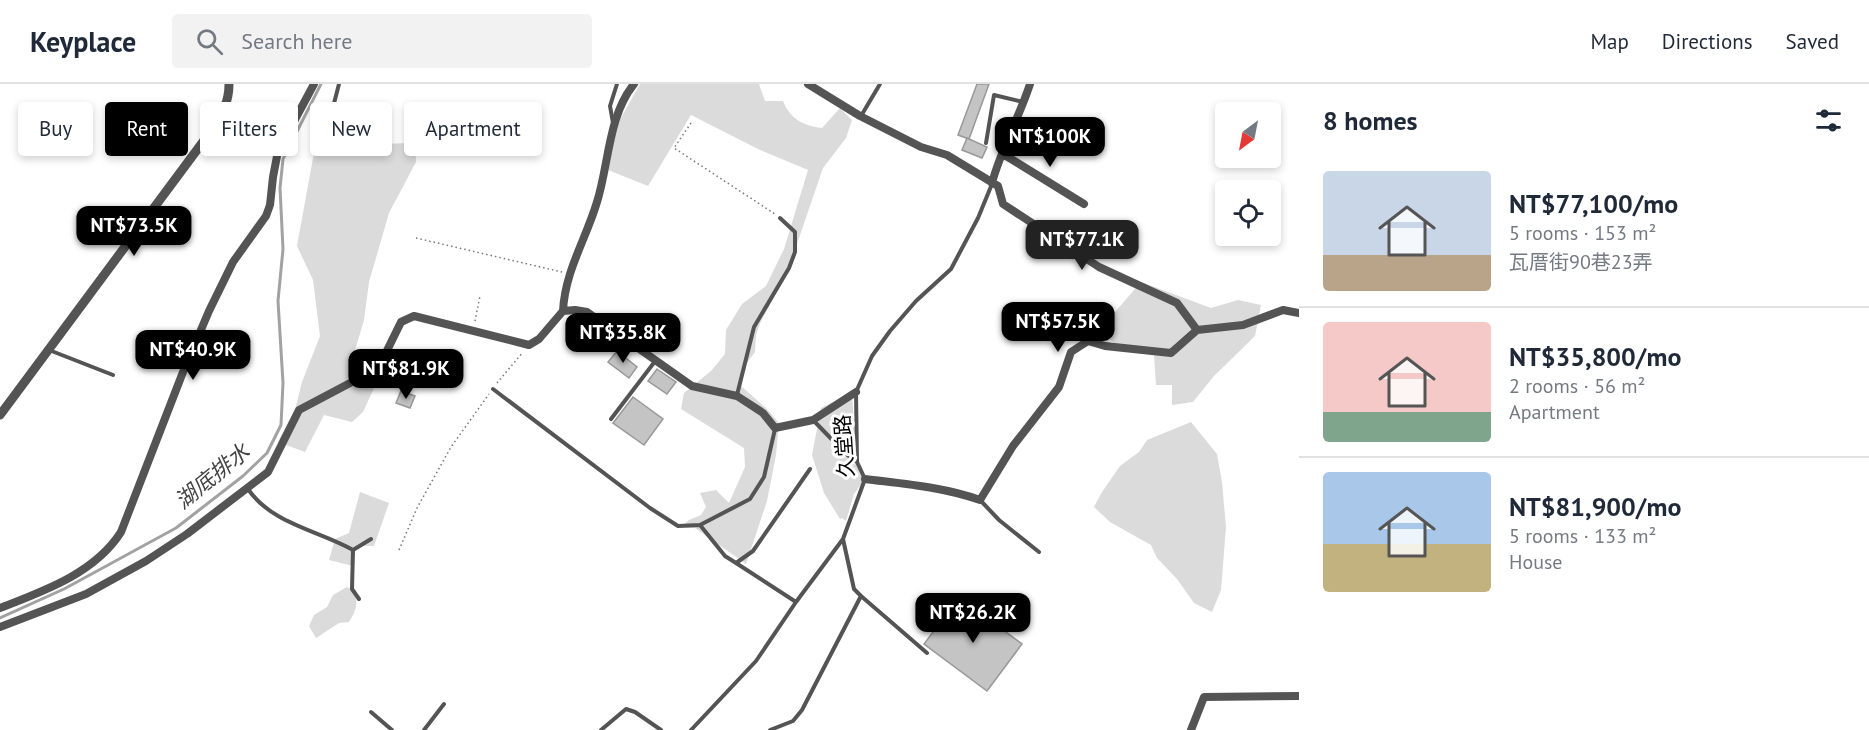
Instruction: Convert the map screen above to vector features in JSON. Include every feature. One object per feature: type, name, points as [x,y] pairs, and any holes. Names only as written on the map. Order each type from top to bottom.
[{"type":"street","points":[[0,415],[211,131],[226,109],[229,84]]},
{"type":"street","points":[[0,608],[49,588],[100,558],[121,532],[209,311],[233,262],[266,216],[270,205],[278,151],[314,84]]},
{"type":"street","points":[[0,627],[86,594],[137,566],[187,534],[248,489],[268,472],[299,410],[352,382],[376,373],[401,322],[414,316],[530,345],[539,339],[563,311],[569,273],[596,204],[606,171],[614,127],[624,100],[634,84]]},
{"type":"street","points":[[808,84],[860,116],[921,147],[947,155],[992,183],[1000,190],[1000,199],[1003,204],[1099,267],[1177,303],[1197,330]]},
{"type":"street","points":[[992,183],[1030,84]]},
{"type":"street","points":[[1003,154],[1084,204]]},
{"type":"street","points":[[865,479],[930,487],[957,492],[980,500],[1012,446],[1059,387],[1071,352],[1088,341],[1105,346],[1171,353],[1197,330],[1243,325],[1283,310],[1299,313]]},
{"type":"street","points":[[563,311],[587,312],[692,386],[737,396],[763,414],[775,428],[813,420],[856,392]]},
{"type":"street","points":[[1191,730],[1204,697],[1299,696]]},
{"type":"lane","points":[[334,102],[339,84]]},
{"type":"lane","points":[[614,127],[610,106],[617,84]]},
{"type":"lane","points":[[860,116],[880,84]]},
{"type":"lane","points":[[986,142],[994,95],[1024,102]]},
{"type":"lane","name":"久堂路","points":[[691,730],[756,661],[843,538],[865,479],[857,462],[856,392],[872,356],[890,331],[916,301],[951,269],[978,218],[992,183]]},
{"type":"lane","points":[[737,396],[754,327],[789,268],[795,252],[795,232],[780,218]]},
{"type":"lane","points":[[48,350],[112,375]]},
{"type":"lane","points":[[611,419],[656,360]]},
{"type":"lane","points":[[493,389],[650,508],[678,526],[700,525],[750,499],[764,477],[775,428]]},
{"type":"lane","points":[[813,420],[846,454],[857,462]]},
{"type":"lane","points":[[736,563],[753,551],[810,469]]},
{"type":"lane","points":[[248,489],[279,518],[353,550]]},
{"type":"lane","points":[[980,500],[999,520],[1039,552]]},
{"type":"lane","points":[[700,525],[724,556],[796,602]]},
{"type":"lane","points":[[843,538],[854,589],[927,653]]},
{"type":"lane","points":[[353,550],[370,539]]},
{"type":"lane","points":[[353,550],[352,589],[359,599]]},
{"type":"lane","points":[[770,730],[793,722],[802,710],[861,596]]},
{"type":"lane","points":[[424,730],[444,704]]},
{"type":"lane","points":[[601,730],[626,709],[635,712],[661,730]]},
{"type":"lane","points":[[371,712],[392,730]]},
{"type":"path","points":[[691,123],[674,148],[780,218]]},
{"type":"path","points":[[416,238],[569,273]]},
{"type":"path","points":[[473,331],[480,296]]},
{"type":"path","points":[[399,550],[417,508],[451,447],[493,389],[530,345]]},
{"type":"shaded area","points":[[640,84],[759,84],[765,101],[783,101],[794,117],[809,125],[822,128],[840,108],[852,120],[846,138],[823,168],[787,273],[761,321],[756,335],[755,352],[746,364],[741,386],[779,423],[776,455],[767,501],[746,564],[695,528],[680,528],[689,520],[701,515],[706,507],[700,493],[716,490],[729,503],[745,467],[744,448],[681,409],[684,393],[711,371],[725,354],[726,330],[742,304],[766,286],[784,249],[808,170],[758,149],[691,115],[648,186],[608,170],[613,132]]},
{"type":"shaded area","points":[[404,143],[404,156],[416,156],[416,162],[389,213],[369,282],[364,320],[353,357],[380,375],[363,412],[352,422],[324,415],[305,452],[278,442],[295,410],[302,382],[320,336],[313,280],[297,246],[313,156],[392,156],[392,144]]},
{"type":"shaded area","points":[[1141,282],[1211,308],[1238,300],[1261,305],[1255,336],[1214,376],[1193,402],[1172,405],[1172,385],[1156,385],[1154,355],[1121,351],[1108,337],[1115,312]]},
{"type":"shaded area","points":[[852,395],[857,462],[865,479],[854,494],[846,521],[840,519],[824,493],[812,455],[821,408]]},
{"type":"shaded area","points":[[1191,422],[1217,454],[1222,482],[1226,527],[1221,590],[1212,612],[1194,603],[1177,579],[1157,558],[1151,545],[1110,522],[1094,507],[1120,466],[1139,452],[1147,440]]},
{"type":"shaded area","points":[[360,492],[389,503],[374,546],[356,546],[353,566],[329,560],[335,539],[349,533]]},
{"type":"shaded area","points":[[347,587],[355,591],[356,595],[356,607],[349,622],[339,623],[316,638],[309,626],[314,615],[327,607],[333,595]]},
{"type":"building","points":[[977,84],[989,84],[969,139],[958,135]]},
{"type":"building","points":[[967,138],[987,147],[982,158],[962,150]]},
{"type":"building","points":[[617,351],[637,367],[629,378],[608,362]]},
{"type":"building","points":[[657,369],[676,382],[667,394],[648,381]]},
{"type":"building","points":[[401,391],[415,396],[410,408],[396,403]]},
{"type":"building","points":[[633,397],[663,419],[644,445],[613,423]]},
{"type":"building","points":[[959,597],[1022,644],[987,691],[924,644]]},
{"type":"waterway","name":"湖底排水","points":[[0,618],[64,589],[176,528],[243,476],[267,453],[281,425],[283,383],[278,301],[283,249],[280,188],[283,159],[321,84]]}]
